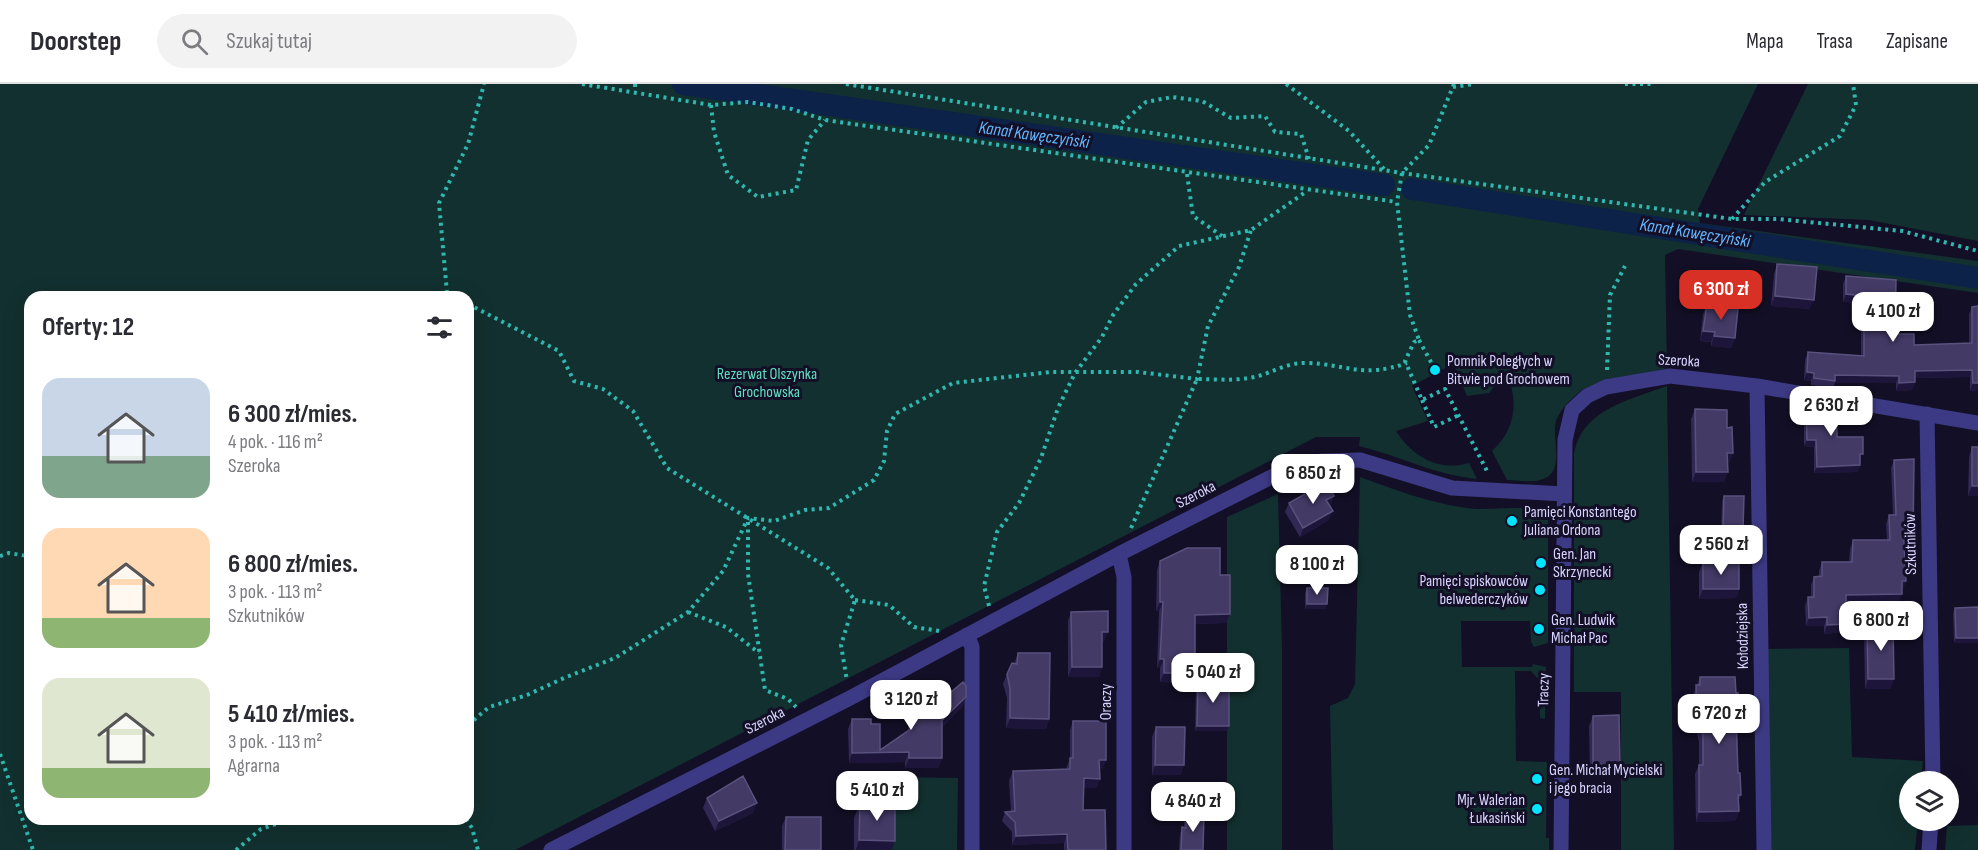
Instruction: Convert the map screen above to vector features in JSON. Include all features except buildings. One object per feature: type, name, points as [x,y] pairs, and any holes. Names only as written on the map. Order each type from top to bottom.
[{"type":"street","name":"Szeroka","points":[[551,850],[850,698],[1119,554],[1281,472],[1320,461],[1371,462],[1452,488],[1564,494],[1565,440],[1572,410],[1587,396],[1606,387],[1670,376],[1757,386],[1978,423]]},
{"type":"street","name":"Kołodziejska","points":[[1757,386],[1764,850]]},
{"type":"street","name":"Szkutników","points":[[1927,414],[1933,771]]},
{"type":"street","name":"Traczy","points":[[1561,850],[1564,494]]},
{"type":"street","name":"Oraczy","points":[[1119,554],[1124,577],[1124,850]]},
{"type":"street","points":[[967,635],[972,647],[972,850]]},
{"type":"street","points":[[1929,850],[1930,831]]},
{"type":"path","points":[[447,291],[439,203],[468,144],[484,84]]},
{"type":"path","points":[[582,84],[711,105],[748,102],[792,109],[825,120],[1187,174],[1397,202]]},
{"type":"path","points":[[635,84],[635,91]]},
{"type":"path","points":[[846,84],[1309,159],[1732,219],[1778,219],[1902,231],[1978,251]]},
{"type":"path","points":[[1286,84],[1349,131],[1384,170]]},
{"type":"path","points":[[1432,364],[1419,340],[1410,315],[1397,202],[1402,173],[1429,145],[1454,85],[1474,84]]},
{"type":"path","points":[[1625,84],[1651,84]]},
{"type":"path","points":[[1732,219],[1765,182],[1840,136],[1856,105],[1853,84]]},
{"type":"path","points":[[1116,128],[1146,102],[1172,98],[1202,101],[1231,118],[1265,116],[1275,132],[1301,134],[1309,159]]},
{"type":"path","points":[[711,105],[714,132],[728,174],[758,197],[796,190],[808,140],[825,120]]},
{"type":"path","points":[[1187,174],[1193,216],[1222,236]]},
{"type":"path","points":[[989,607],[984,586],[997,532],[1019,503],[1076,373],[1136,284],[1179,246],[1251,230],[1307,191]]},
{"type":"path","points":[[1119,554],[1197,379],[1208,326],[1239,267],[1251,230]]},
{"type":"path","points":[[1606,387],[1610,295],[1625,266]]},
{"type":"path","points":[[474,307],[559,351],[574,381],[603,389],[633,411],[667,468],[828,568],[855,600],[889,605],[914,627],[967,635]]},
{"type":"path","points":[[1419,340],[1414,342],[1407,363],[1434,427],[1459,415]]},
{"type":"path","points":[[748,518],[774,521],[805,510],[829,508],[874,480],[884,461],[887,431],[895,414],[953,383],[1051,372],[1138,372],[1197,379],[1249,378],[1282,366],[1305,363],[1359,372],[1387,370],[1407,363]]},
{"type":"path","points":[[1422,400],[1445,388],[1497,492]]},
{"type":"path","points":[[474,720],[489,707],[527,695],[615,658],[688,612],[723,571],[748,518]]},
{"type":"path","points":[[748,518],[748,574],[765,690],[788,699],[808,718]]},
{"type":"path","points":[[0,556],[9,553],[24,556]]},
{"type":"path","points":[[850,698],[841,645],[855,600]]},
{"type":"path","points":[[688,612],[726,627],[760,654]]},
{"type":"path","points":[[0,754],[24,824]]},
{"type":"path","points":[[24,825],[33,850]]},
{"type":"path","points":[[239,850],[261,829],[273,825]]},
{"type":"path","points":[[470,825],[478,850]]},
{"type":"green space","name":"Rezerwat Olszynka Grochowska","points":[[0,84],[1758,84],[1698,209],[1700,223],[1978,261],[1978,293],[1678,249],[1665,255],[1667,368],[1583,389],[1575,396],[1556,421],[1556,463],[1548,476],[1532,481],[1507,480],[1492,451],[1506,433],[1513,414],[1513,393],[1506,372],[1489,393],[1467,396],[1453,364],[1412,386],[1428,421],[1396,431],[1410,448],[1427,460],[1447,465],[1469,463],[1477,479],[1447,474],[1359,446],[1360,437],[1316,437],[515,850],[0,850]]},
{"type":"green space","points":[[1808,84],[1978,84],[1978,241],[1869,220],[1744,215]]},
{"type":"green space","points":[[1667,386],[1674,850],[1621,850],[1621,692],[1574,692],[1574,455],[1578,439],[1586,427],[1609,408]]},
{"type":"green space","points":[[1360,477],[1446,504],[1475,509],[1533,509],[1548,514],[1548,643],[1534,647],[1531,642],[1530,621],[1461,621],[1462,667],[1532,667],[1533,664],[1546,667],[1545,719],[1540,718],[1539,680],[1531,671],[1515,671],[1516,761],[1547,762],[1546,838],[1549,838],[1549,850],[1333,850],[1330,706],[1348,698],[1355,684]]},
{"type":"green space","points":[[1278,494],[1282,649],[1282,850],[1227,850],[1227,517]]},
{"type":"green space","points":[[1849,648],[1852,757],[1923,761],[1922,771],[1899,771],[1899,831],[1917,831],[1915,850],[1769,850],[1766,649]]},
{"type":"green space","points":[[889,777],[958,778],[957,850],[890,850]]},
{"type":"green space","points":[[1978,825],[1978,850],[1945,850],[1947,831],[1959,831],[1959,826]]},
{"type":"waterway","name":"Kanał Kawęczyński","points":[[683,84],[1384,185]]},
{"type":"waterway","name":"Kanał Kawęczyński","points":[[1412,189],[1978,278]]},
{"type":"place","name":"Pomnik Poległych w Bitwie pod Grochowem","points":[[1435,370]]},
{"type":"place","name":"Pamięci Konstantego Juliana Ordona","points":[[1512,521]]},
{"type":"place","name":"Gen. Jan Skrzynecki","points":[[1541,563]]},
{"type":"place","name":"Pamięci spiskowców belwederczyków","points":[[1540,590]]},
{"type":"place","name":"Gen. Ludwik Michał Pac","points":[[1539,629]]},
{"type":"place","name":"Gen. Michał Mycielski i jego bracia","points":[[1537,779]]},
{"type":"place","name":"Mjr. Walerian Łukasiński","points":[[1537,809]]}]
